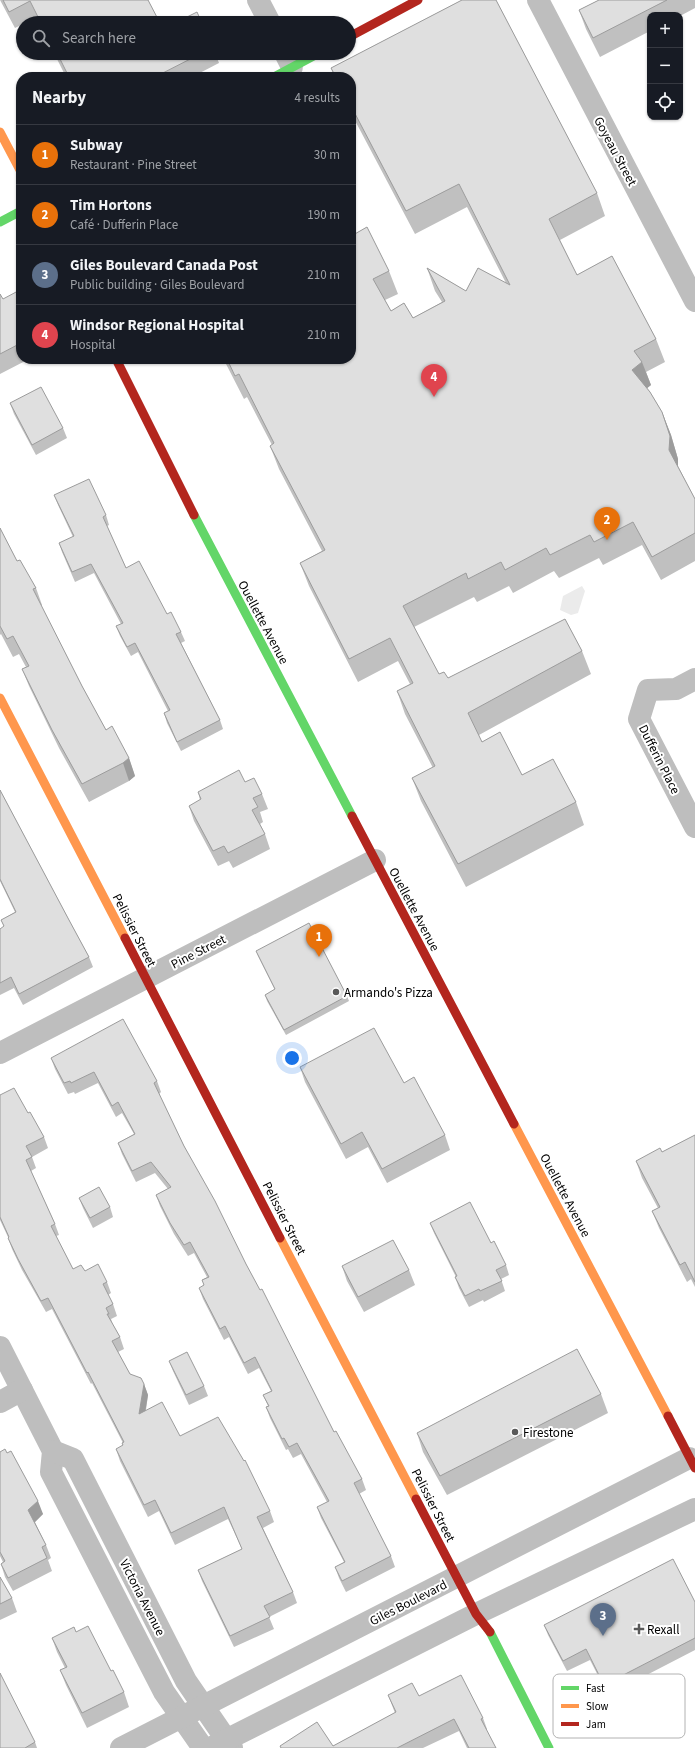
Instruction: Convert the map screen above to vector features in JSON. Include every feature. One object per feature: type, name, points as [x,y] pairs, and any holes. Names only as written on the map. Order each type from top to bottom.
[{"type":"street","points":[[258,0],[266,16]]},
{"type":"street","points":[[356,33],[418,0]]},
{"type":"street","name":"Goyeau Street","points":[[538,0],[695,301]]},
{"type":"street","points":[[284,66],[300,60]]},
{"type":"street","points":[[0,132],[16,162]]},
{"type":"street","points":[[0,222],[16,214]]},
{"type":"street","name":"Ouellette Avenue","points":[[118,364],[205,537],[693,1461]]},
{"type":"street","name":"Dufferin Place","points":[[695,679],[676,689],[648,690],[639,718],[695,827]]},
{"type":"street","name":"Pelissier Street","points":[[0,698],[456,1577],[476,1614],[488,1631],[549,1748]]},
{"type":"street","name":"Pine Street","points":[[0,1053],[375,860]]},
{"type":"street","points":[[0,1347],[53,1451]]},
{"type":"street","points":[[0,1402],[22,1390]]},
{"type":"street","name":"Victoria Avenue","points":[[203,1748],[164,1692],[51,1472],[53,1451],[73,1459],[186,1681],[204,1705],[223,1745]]},
{"type":"street","name":"Giles Boulevard","points":[[121,1748],[456,1577],[693,1461]]},
{"type":"street","points":[[223,1745],[476,1614],[695,1509]]},
{"type":"shaded area","points":[[582,586],[585,591],[578,613],[571,615],[560,610],[563,596]]},
{"type":"building","points":[[3,0],[148,0],[156,16],[38,16],[30,1],[9,12]]},
{"type":"building","points":[[462,0],[496,0],[597,193],[549,219],[577,275],[612,256],[656,339],[634,351],[642,362],[632,370],[650,392],[662,412],[670,436],[669,450],[695,499],[695,533],[652,557],[633,522],[594,542],[590,535],[550,555],[546,548],[505,570],[501,562],[468,579],[466,573],[403,606],[439,674],[444,672],[448,678],[565,619],[582,651],[468,713],[482,742],[500,732],[522,775],[553,759],[576,802],[458,864],[412,778],[435,766],[397,691],[413,683],[390,638],[349,659],[300,563],[325,550],[270,446],[274,443],[239,374],[235,376],[229,364],[356,364],[356,233],[367,227],[389,271],[373,279],[391,311],[404,303],[413,318],[445,301],[427,268],[466,291],[478,268],[510,285],[459,184],[406,211],[356,116],[356,72],[333,72],[331,68],[346,60],[356,60],[356,55]]},
{"type":"building","points":[[599,0],[667,0],[593,38],[579,10]]},
{"type":"building","points":[[197,12],[199,16],[189,16]]},
{"type":"building","points":[[60,60],[188,60],[165,72],[66,72]]},
{"type":"building","points":[[16,292],[16,346],[0,354],[0,294],[3,299]]},
{"type":"building","points":[[41,387],[63,428],[32,445],[10,403]]},
{"type":"building","points":[[89,479],[106,515],[103,517],[126,568],[139,561],[167,614],[171,612],[181,632],[176,634],[220,720],[177,742],[164,713],[170,710],[135,643],[127,647],[116,626],[123,623],[91,564],[72,572],[59,543],[74,536],[54,495]]},
{"type":"building","points":[[0,528],[17,561],[20,560],[36,588],[33,589],[106,730],[112,726],[129,758],[123,763],[82,784],[52,730],[22,669],[29,666],[13,636],[7,639],[0,626]]},
{"type":"building","points":[[239,770],[245,782],[254,778],[262,794],[253,798],[258,807],[252,810],[265,834],[228,853],[224,846],[213,851],[189,806],[201,799],[198,792]]},
{"type":"building","points":[[0,790],[89,957],[19,994],[11,977],[0,983],[0,929],[4,926],[1,920],[16,912],[0,879]]},
{"type":"building","points":[[309,923],[347,996],[284,1030],[265,995],[275,989],[256,951]]},
{"type":"building","points":[[123,1019],[157,1081],[154,1083],[184,1146],[215,1201],[260,1290],[262,1289],[334,1432],[336,1431],[362,1479],[354,1483],[391,1556],[342,1581],[335,1567],[345,1562],[317,1507],[329,1501],[297,1443],[289,1447],[284,1438],[282,1439],[266,1407],[269,1406],[263,1395],[272,1391],[255,1357],[244,1363],[225,1326],[220,1329],[199,1288],[204,1285],[202,1280],[209,1277],[190,1242],[184,1245],[170,1223],[156,1195],[171,1187],[151,1162],[132,1171],[118,1143],[135,1134],[118,1102],[112,1106],[94,1072],[71,1083],[70,1081],[64,1083],[51,1058]]},
{"type":"building","points":[[374,1028],[404,1083],[414,1077],[445,1135],[382,1169],[362,1132],[341,1144],[300,1067]]},
{"type":"building","points":[[14,1088],[44,1137],[26,1146],[32,1157],[26,1160],[55,1224],[51,1226],[73,1269],[81,1265],[85,1271],[98,1264],[107,1282],[103,1284],[113,1304],[106,1308],[109,1314],[107,1314],[120,1337],[112,1341],[130,1374],[141,1378],[144,1384],[139,1414],[162,1402],[180,1436],[218,1417],[244,1461],[245,1460],[270,1511],[257,1517],[293,1592],[264,1606],[270,1617],[230,1636],[198,1570],[242,1549],[224,1507],[171,1533],[155,1500],[144,1505],[116,1449],[123,1445],[122,1443],[124,1442],[48,1298],[41,1301],[8,1238],[9,1237],[0,1217],[0,1095]]},
{"type":"building","points":[[695,1135],[695,1282],[685,1262],[680,1265],[652,1211],[660,1207],[636,1161],[660,1148],[662,1152]]},
{"type":"building","points":[[99,1187],[110,1207],[90,1218],[79,1198]]},
{"type":"building","points":[[470,1202],[491,1243],[494,1241],[506,1265],[496,1270],[502,1281],[480,1291],[479,1289],[465,1296],[455,1277],[457,1276],[430,1223]]},
{"type":"building","points":[[393,1240],[409,1270],[358,1297],[342,1266]]},
{"type":"building","points":[[577,1349],[601,1394],[440,1476],[417,1433]]},
{"type":"building","points":[[187,1352],[204,1386],[186,1395],[169,1361]]},
{"type":"building","points":[[5,1449],[7,1453],[11,1451],[38,1501],[28,1510],[46,1545],[42,1547],[47,1558],[8,1578],[1,1564],[5,1561],[0,1552],[0,1452]]},
{"type":"building","points":[[673,1559],[695,1602],[695,1638],[625,1674],[598,1674],[586,1649],[563,1661],[544,1625]]},
{"type":"building","points":[[0,1577],[12,1598],[0,1604]]},
{"type":"building","points":[[88,1626],[111,1671],[113,1670],[124,1692],[82,1713],[60,1670],[67,1667],[52,1638],[74,1627],[76,1632]]},
{"type":"building","points":[[0,1673],[35,1742],[25,1748],[0,1748]]},
{"type":"building","points":[[461,1675],[483,1718],[481,1719],[496,1748],[469,1748],[454,1719],[397,1748],[281,1748],[280,1746],[317,1722],[333,1746],[396,1712],[388,1695],[412,1683],[419,1696]]},
{"type":"traffic: fast","points":[[283,72],[306,60]]},
{"type":"traffic: fast","points":[[0,222],[16,214]]},
{"type":"traffic: fast","points":[[194,515],[352,816]]},
{"type":"traffic: fast","points":[[490,1632],[549,1748]]},
{"type":"traffic: slow","points":[[0,132],[16,162]]},
{"type":"traffic: slow","points":[[0,698],[125,938]]},
{"type":"traffic: slow","points":[[514,1124],[668,1416]]},
{"type":"traffic: slow","points":[[280,1238],[416,1499]]},
{"type":"traffic: jam","points":[[356,33],[418,0]]},
{"type":"traffic: jam","points":[[118,364],[194,515]]},
{"type":"traffic: jam","points":[[352,816],[514,1124]]},
{"type":"traffic: jam","points":[[125,938],[280,1238]]},
{"type":"traffic: jam","points":[[668,1416],[695,1468]]},
{"type":"traffic: jam","points":[[416,1499],[476,1614],[490,1632]]},
{"type":"place","name":"Windsor Regional Hospital","points":[[434,397]]},
{"type":"place","name":"Tim Hortons","points":[[607,540]]},
{"type":"place","name":"Subway","points":[[319,957]]},
{"type":"place","name":"Armando's Pizza","points":[[336,992]]},
{"type":"place","name":"Firestone","points":[[515,1432]]},
{"type":"place","name":"Rexall","points":[[639,1629]]},
{"type":"place","name":"Giles Boulevard Canada Post","points":[[603,1636]]}]
